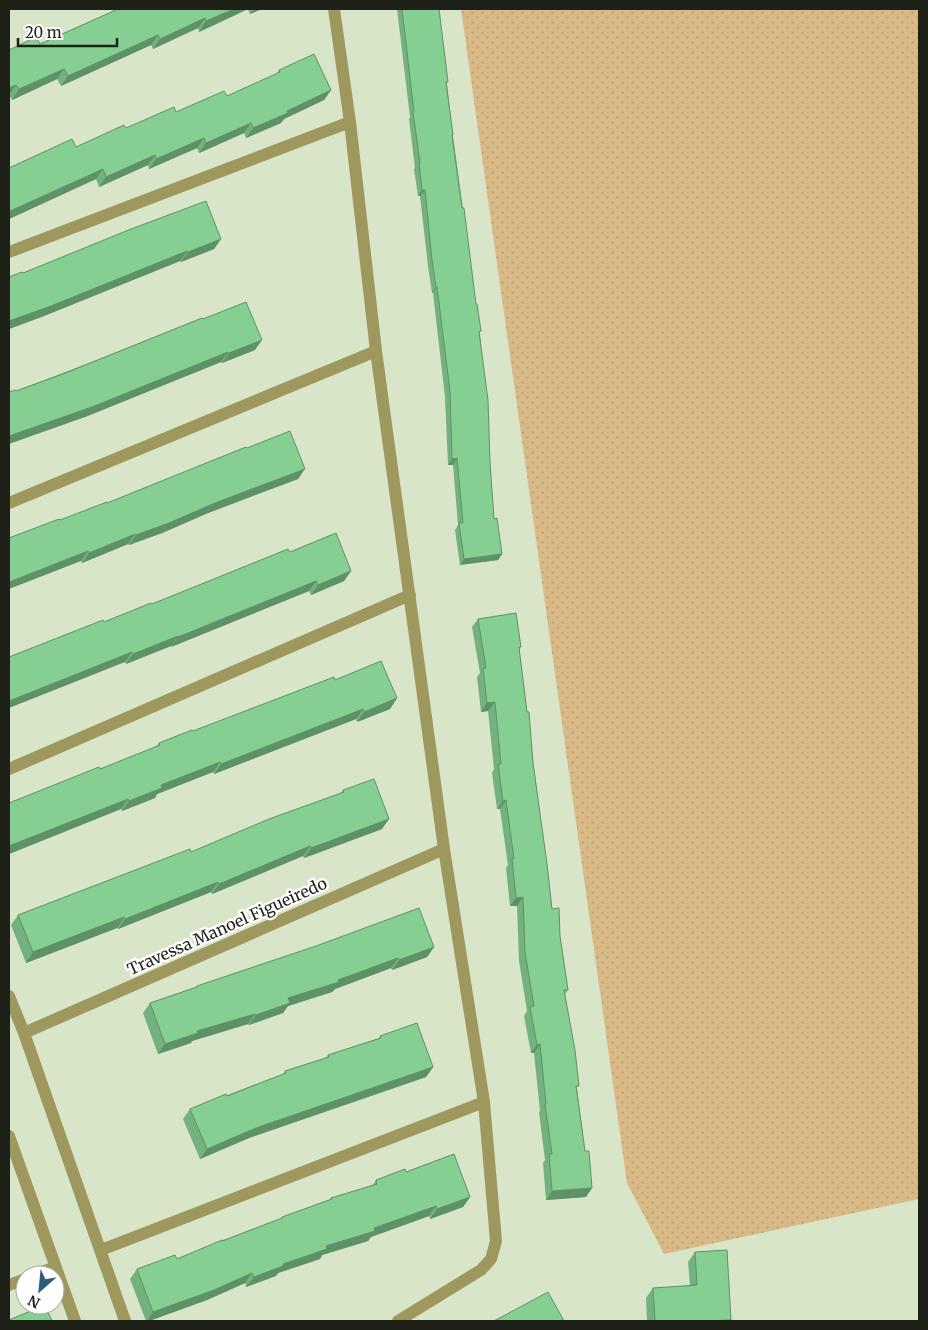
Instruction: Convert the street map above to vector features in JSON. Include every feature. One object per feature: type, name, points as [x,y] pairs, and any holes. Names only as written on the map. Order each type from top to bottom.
[{"type":"street","points":[[334,9],[350,122],[376,351],[444,849],[484,1102],[496,1241],[491,1258],[481,1270],[398,1321]]},
{"type":"street","points":[[9,252],[350,122]]},
{"type":"street","points":[[9,503],[376,351]]},
{"type":"street","points":[[9,769],[410,595]]},
{"type":"street","name":"Travessa Manoel Figueiredo","points":[[24,1033],[444,849]]},
{"type":"street","points":[[9,996],[24,1033],[125,1321]]},
{"type":"street","points":[[101,1250],[484,1102]]},
{"type":"street","points":[[9,1136],[54,1265]]},
{"type":"street","points":[[65,1294],[75,1321]]},
{"type":"shaded area","points":[[461,9],[919,9],[919,1199],[664,1254],[627,1183]]},
{"type":"building","points":[[118,9],[234,9],[206,21],[205,18],[160,39],[158,35],[68,76],[64,69],[19,89],[16,85],[9,88],[9,50],[36,37],[40,44]]},
{"type":"building","points":[[402,9],[439,9],[452,135],[481,331],[479,332],[488,400],[494,519],[497,518],[502,554],[464,559],[459,523],[463,523],[457,458],[452,459],[450,391],[432,260],[425,190],[422,190]]},
{"type":"building","points":[[314,54],[331,90],[287,111],[288,113],[253,128],[251,123],[206,143],[204,138],[156,159],[155,155],[106,177],[103,169],[10,211],[9,168],[72,139],[76,147],[124,125],[126,128],[174,107],[176,112],[224,91],[227,96]]},
{"type":"building","points":[[206,201],[221,239],[9,321],[9,277]]},
{"type":"building","points":[[246,302],[262,340],[92,407],[9,436],[9,392],[63,374]]},
{"type":"building","points":[[290,431],[305,469],[215,503],[169,523],[135,534],[89,553],[88,551],[9,582],[9,538],[107,503]]},
{"type":"building","points":[[336,533],[351,571],[318,585],[316,581],[178,637],[133,654],[132,652],[9,701],[9,657],[103,620],[104,622],[152,604],[288,549],[290,552]]},
{"type":"building","points":[[516,613],[552,909],[559,908],[560,936],[568,990],[564,990],[575,1050],[579,1086],[576,1086],[585,1151],[589,1151],[592,1188],[552,1191],[549,1154],[552,1154],[545,1104],[540,1044],[537,1045],[530,1007],[534,1006],[525,952],[523,897],[516,898],[512,859],[514,859],[506,800],[503,801],[498,764],[501,764],[495,702],[487,703],[483,668],[486,668],[478,619]]},
{"type":"building","points":[[381,661],[397,698],[364,712],[363,709],[221,764],[220,762],[161,785],[162,788],[129,801],[128,799],[9,846],[9,803],[99,767],[100,769],[192,730],[334,677],[335,680]]},
{"type":"building","points":[[374,779],[389,819],[311,848],[310,846],[219,884],[218,882],[125,919],[124,917],[33,952],[18,915],[190,849],[191,852],[269,819]]},
{"type":"building","points":[[419,908],[434,947],[338,980],[339,982],[288,998],[290,1003],[256,1015],[197,1031],[198,1033],[165,1044],[150,1003],[316,946]]},
{"type":"building","points":[[417,1023],[433,1067],[256,1128],[207,1149],[190,1109],[286,1073],[285,1071],[329,1057],[328,1055],[381,1038],[380,1036]]},
{"type":"building","points":[[454,1154],[470,1197],[437,1209],[436,1206],[374,1228],[375,1231],[326,1246],[327,1249],[283,1264],[283,1266],[254,1277],[252,1273],[214,1290],[153,1312],[137,1269],[175,1255],[177,1259],[331,1198],[377,1184],[376,1180],[405,1169],[406,1172]]},
{"type":"building","points":[[727,1250],[731,1320],[655,1321],[653,1288],[697,1285],[695,1252]]},
{"type":"building","points":[[548,1292],[564,1321],[494,1321]]},
{"type":"building","points":[[21,1315],[49,1315],[52,1321],[9,1321]]}]
